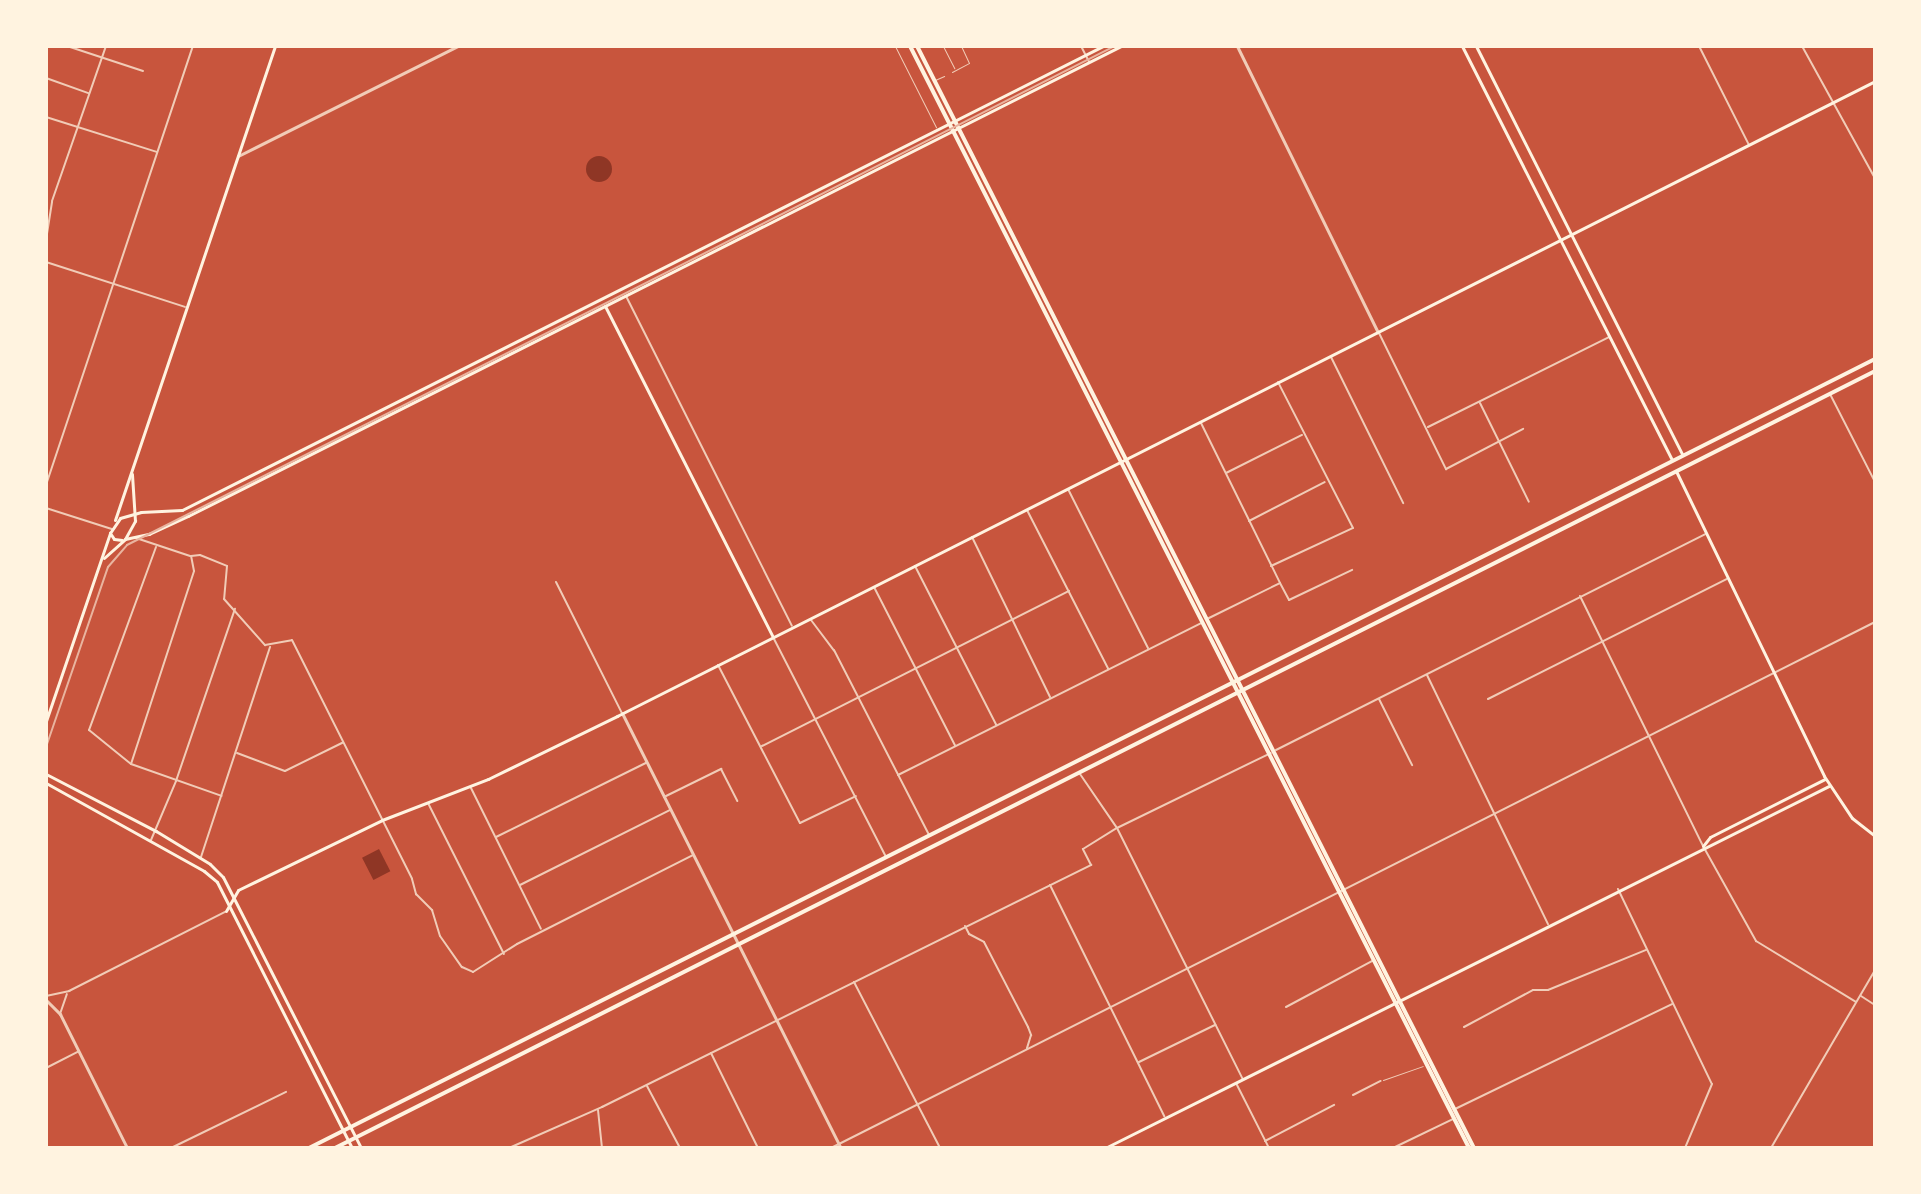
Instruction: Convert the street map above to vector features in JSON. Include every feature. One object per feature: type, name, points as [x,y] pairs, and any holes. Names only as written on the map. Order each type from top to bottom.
[{"type":"main road","points":[[46,721],[275,46]]},
{"type":"main road","points":[[910,46],[932,82]]},
{"type":"main road","points":[[917,46],[932,82],[1123,461],[1276,750],[1375,959],[1472,1148]]},
{"type":"main road","points":[[1103,46],[182,510],[135,513],[118,519],[112,529],[116,541],[135,538],[183,518],[1121,46]]},
{"type":"main road","points":[[1462,46],[1672,460],[1825,779],[1859,826],[1875,836]]},
{"type":"main road","points":[[1476,46],[1683,455],[1676,471]]},
{"type":"main road","points":[[223,891],[232,893],[382,820],[471,787],[622,713],[1875,81]]},
{"type":"main road","points":[[605,306],[773,637]]},
{"type":"main road","points":[[1614,346],[1626,340]]},
{"type":"main road","points":[[309,1148],[1875,359]]},
{"type":"main road","points":[[335,1148],[1875,371]]},
{"type":"main road","points":[[102,561],[133,526],[133,467]]},
{"type":"main road","points":[[118,519],[128,517],[133,526]]},
{"type":"main road","points":[[46,774],[156,831],[218,872],[241,908],[361,1148]]},
{"type":"main road","points":[[1703,846],[1707,840],[1825,779]]},
{"type":"main road","points":[[46,783],[204,871],[223,891],[352,1148]]},
{"type":"main road","points":[[1105,1148],[1703,846],[1829,786]]},
{"type":"main road","points":[[119,823],[124,814]]},
{"type":"main road","points":[[929,836],[934,845]]},
{"type":"main road","points":[[1343,891],[1472,1148]]},
{"type":"main road","points":[[226,911],[230,907],[232,893]]},
{"type":"main road","points":[[230,907],[241,908]]},
{"type":"main road","points":[[717,943],[721,952]]},
{"type":"main road","points":[[254,954],[261,950]]},
{"type":"main road","points":[[286,1019],[294,1015]]},
{"type":"main road","points":[[376,1115],[381,1125]]},
{"type":"street","points":[[67,46],[143,71]]},
{"type":"street","points":[[46,240],[52,201],[106,46]]},
{"type":"street","points":[[46,485],[116,284],[193,46]]},
{"type":"street","points":[[238,156],[458,46]]},
{"type":"street","points":[[1081,46],[1089,62]]},
{"type":"street","points":[[1237,46],[1446,469],[1523,429]]},
{"type":"street","points":[[1699,46],[1749,145]]},
{"type":"street","points":[[1802,46],[1875,178]]},
{"type":"street","points":[[46,78],[90,93]]},
{"type":"street","points":[[46,117],[158,152]]},
{"type":"street","points":[[46,198],[52,201]]},
{"type":"street","points":[[46,262],[186,307]]},
{"type":"street","points":[[626,295],[793,627]]},
{"type":"street","points":[[1426,428],[1610,337]]},
{"type":"street","points":[[1330,356],[1403,503]]},
{"type":"street","points":[[1271,566],[1353,528],[1326,482],[1278,382]]},
{"type":"street","points":[[1830,393],[1875,482]]},
{"type":"street","points":[[1479,402],[1529,502]]},
{"type":"street","points":[[1200,422],[1289,600],[1352,570]]},
{"type":"street","points":[[1225,474],[1304,434]]},
{"type":"street","points":[[1249,521],[1326,482]]},
{"type":"street","points":[[1067,489],[1149,649]]},
{"type":"street","points":[[46,508],[112,529]]},
{"type":"street","points":[[1027,509],[1108,669]]},
{"type":"street","points":[[509,1148],[598,1109],[1091,865],[1083,849],[1117,828],[1706,533]]},
{"type":"street","points":[[972,537],[1051,698]]},
{"type":"street","points":[[135,538],[156,547],[191,556],[200,555],[227,566],[224,599],[265,645],[292,640],[412,879],[416,894],[432,910],[440,936],[460,966],[473,972],[542,931],[694,854]]},
{"type":"street","points":[[156,547],[89,730],[131,764],[222,796]]},
{"type":"street","points":[[131,764],[194,571],[191,556]]},
{"type":"street","points":[[914,566],[997,725]]},
{"type":"street","points":[[1488,699],[1728,578]]},
{"type":"street","points":[[556,582],[840,1146]]},
{"type":"street","points":[[898,775],[1280,583]]},
{"type":"street","points":[[873,587],[913,669],[956,746]]},
{"type":"street","points":[[762,746],[1069,591]]},
{"type":"street","points":[[1580,596],[1647,737],[1756,941],[1856,1002]]},
{"type":"street","points":[[150,841],[176,781],[236,609]]},
{"type":"street","points":[[810,619],[830,643],[929,836]]},
{"type":"street","points":[[831,1148],[840,1146],[910,1105],[918,1105],[1109,1005],[1496,815],[1875,622]]},
{"type":"street","points":[[773,637],[887,858]]},
{"type":"street","points":[[200,858],[271,646]]},
{"type":"street","points":[[718,665],[800,823],[857,795]]},
{"type":"street","points":[[1427,674],[1548,924]]},
{"type":"street","points":[[1379,698],[1412,765]]},
{"type":"street","points":[[236,753],[285,771],[343,743]]},
{"type":"street","points":[[496,837],[647,763]]},
{"type":"street","points":[[664,797],[721,769],[737,801]]},
{"type":"street","points":[[1079,773],[1117,828],[1243,1078]]},
{"type":"street","points":[[471,787],[542,931]]},
{"type":"street","points":[[428,803],[504,955]]},
{"type":"street","points":[[520,885],[671,809]]},
{"type":"street","points":[[1707,840],[1710,845]]},
{"type":"street","points":[[1049,884],[1165,1118]]},
{"type":"street","points":[[1618,889],[1712,1084],[1685,1148]]},
{"type":"street","points":[[127,1148],[60,1014],[46,998],[74,989],[226,911]]},
{"type":"street","points":[[965,925],[969,934],[984,942],[1028,1027],[1031,1035],[1027,1049]]},
{"type":"street","points":[[1464,1027],[1533,990],[1548,990],[1647,949]]},
{"type":"street","points":[[1286,1007],[1375,959]]},
{"type":"street","points":[[1771,1148],[1875,970]]},
{"type":"street","points":[[853,981],[940,1148]]},
{"type":"street","points":[[60,1014],[63,998],[74,989]]},
{"type":"street","points":[[1860,996],[1875,1005]]},
{"type":"street","points":[[1455,1109],[1673,1004]]},
{"type":"street","points":[[1138,1062],[1215,1025]]},
{"type":"street","points":[[46,1068],[79,1052]]},
{"type":"street","points":[[711,1052],[758,1148]]},
{"type":"street","points":[[1353,1095],[1381,1081]]},
{"type":"street","points":[[1235,1082],[1269,1148]]},
{"type":"street","points":[[646,1085],[680,1148]]},
{"type":"street","points":[[171,1148],[286,1092]]},
{"type":"street","points":[[1265,1141],[1334,1105]]},
{"type":"street","points":[[594,1148],[601,1146],[598,1109]]},
{"type":"street","points":[[1393,1148],[1454,1118]]},
{"type":"lane","points":[[895,46],[938,129]]},
{"type":"lane","points":[[943,46],[953,71],[969,63],[961,46]]},
{"type":"lane","points":[[932,82],[944,76]]},
{"type":"lane","points":[[1381,1081],[1427,1063]]},
{"type":"shaded area","points":[[599,156],[608,160],[612,169],[608,178],[599,182],[590,178],[586,169],[590,160]]},
{"type":"shaded area","points":[[379,849],[390,871],[373,880],[362,858]]},
{"type":"tram line","points":[[46,747],[108,567],[127,545],[1115,46]]}]
